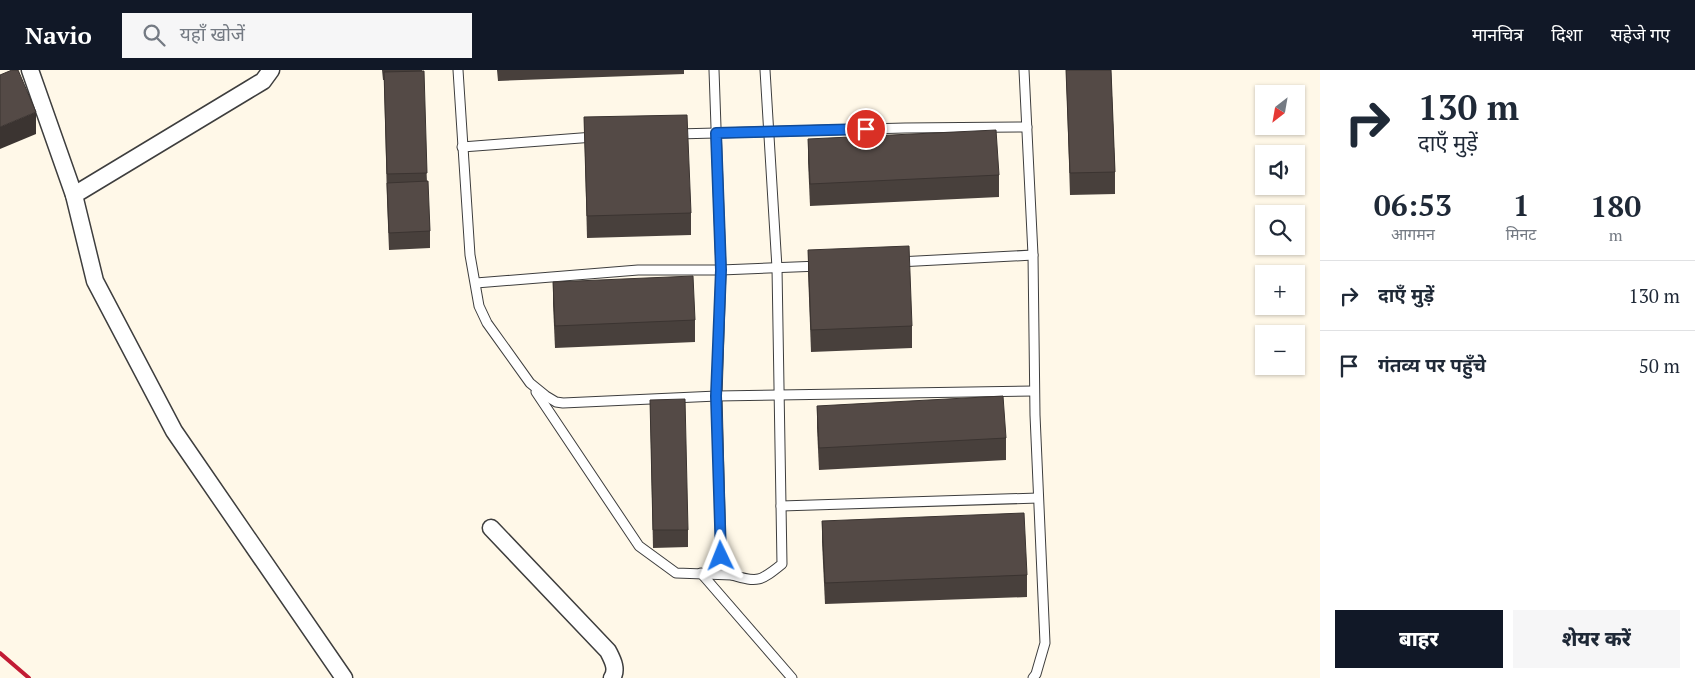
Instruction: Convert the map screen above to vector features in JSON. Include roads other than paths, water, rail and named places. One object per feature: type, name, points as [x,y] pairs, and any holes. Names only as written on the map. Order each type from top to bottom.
[{"type":"street","points":[[30,70],[74,195],[95,281],[174,431],[344,678]]},
{"type":"street","points":[[74,195],[263,81],[271,70]]},
{"type":"street","points":[[492,528],[608,650],[613,662],[614,674],[612,678]]},
{"type":"lane","points":[[458,70],[470,255],[479,306],[487,323],[639,546],[676,573],[732,575],[751,581],[766,577],[782,564],[777,268],[765,70]]},
{"type":"lane","points":[[714,70],[721,270],[716,396],[721,556],[732,575]]},
{"type":"lane","points":[[1024,70],[1033,255],[1034,391],[1045,643],[1036,674],[1033,678]]},
{"type":"lane","points":[[665,135],[768,130],[1027,127]]},
{"type":"lane","points":[[462,146],[606,137]]},
{"type":"lane","points":[[885,262],[1033,255]]},
{"type":"lane","points":[[476,283],[638,270],[721,270],[826,265]]},
{"type":"lane","points":[[530,384],[554,401],[563,403],[716,396],[1034,391]]},
{"type":"lane","points":[[781,506],[1038,498]]},
{"type":"lane","points":[[701,573],[792,678]]},
{"type":"railway","points":[[0,653],[29,678]]}]
